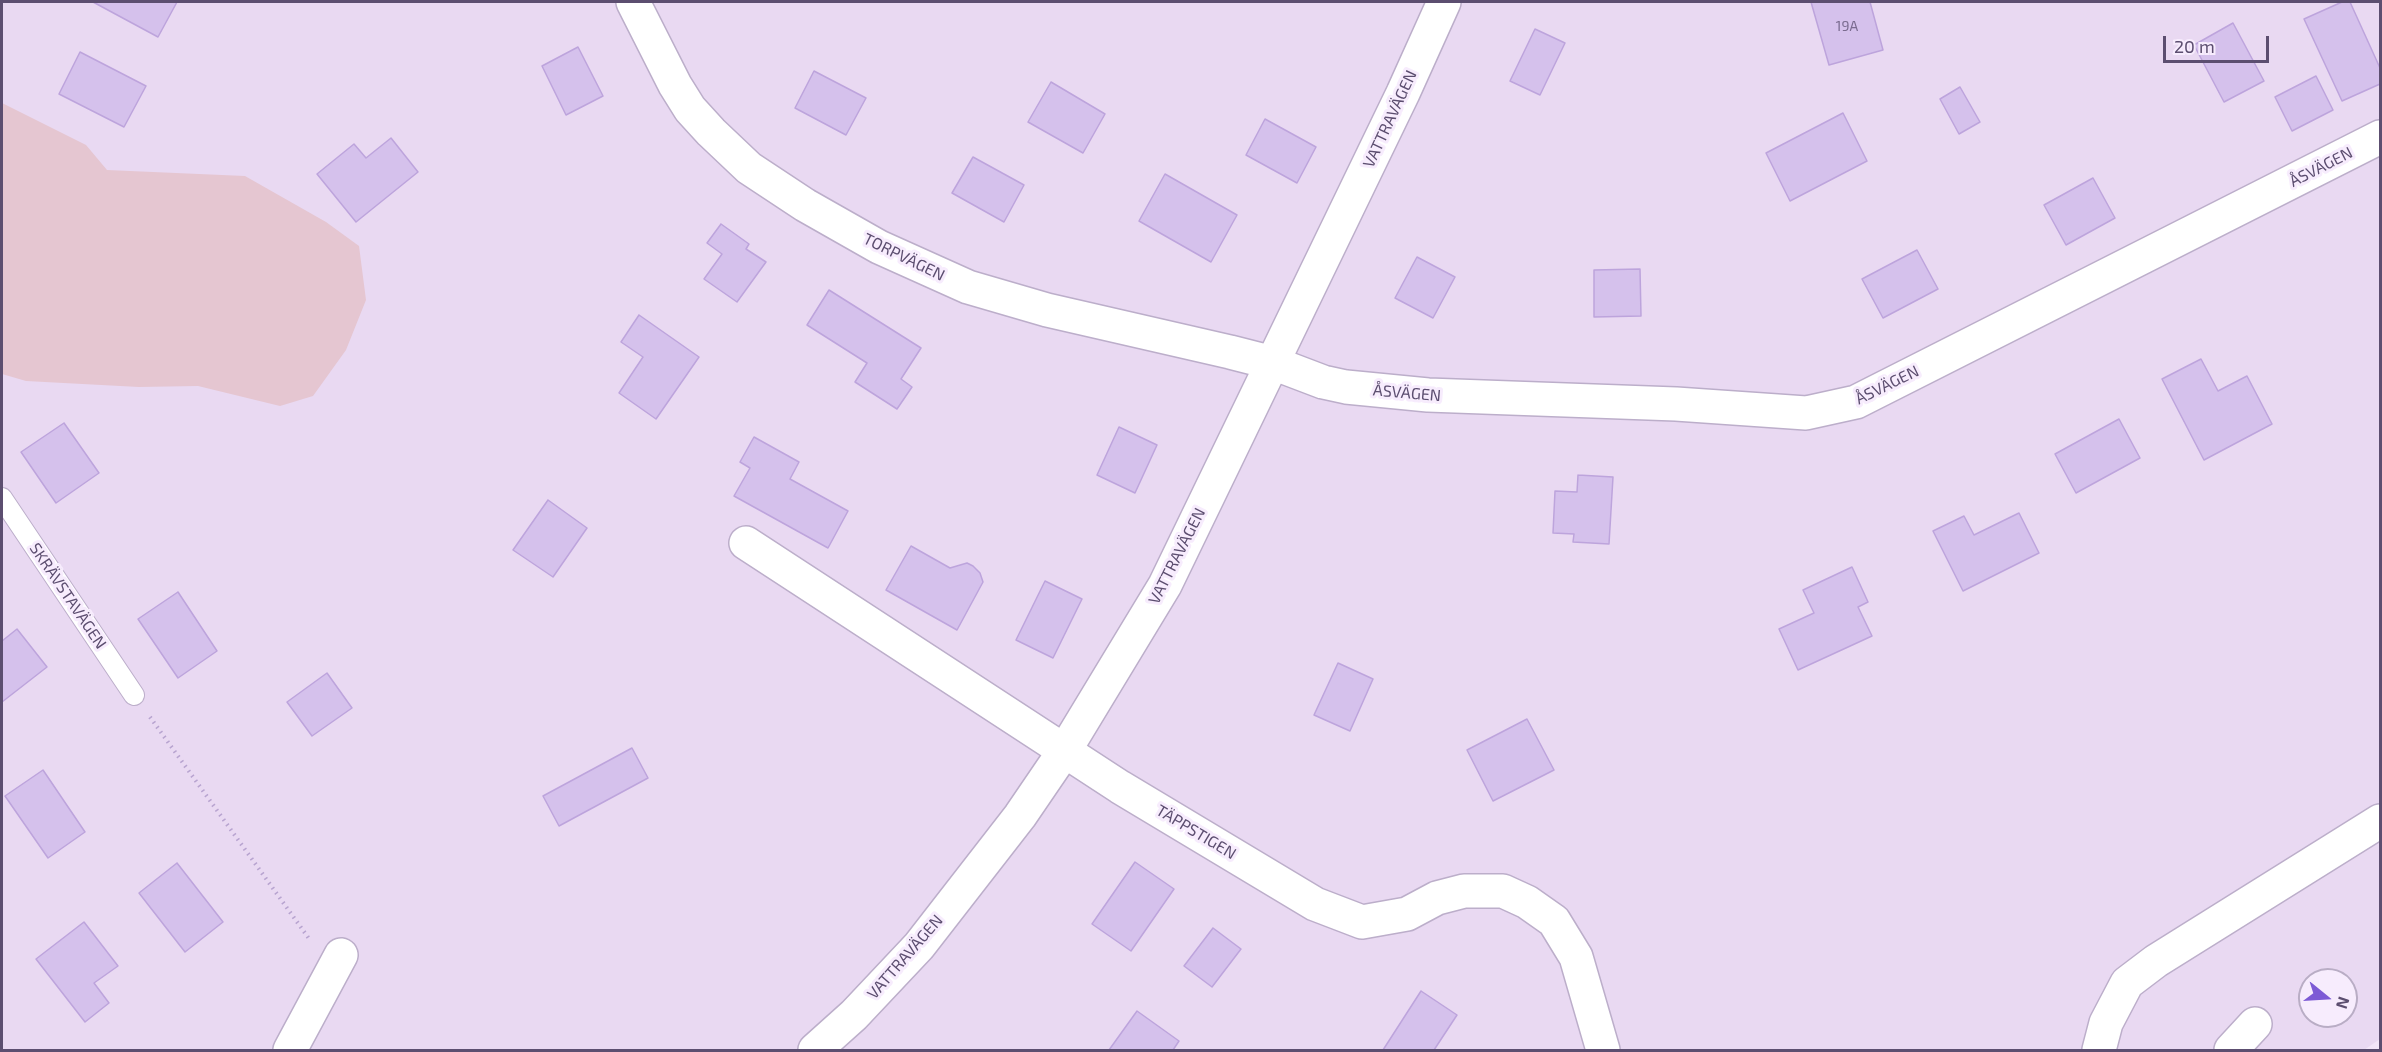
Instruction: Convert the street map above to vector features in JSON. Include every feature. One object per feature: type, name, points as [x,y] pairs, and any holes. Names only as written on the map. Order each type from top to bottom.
[{"type":"street","name":"TORPVÄGEN","points":[[633,2],[690,109],[749,168],[831,221],[879,247],[968,287],[1047,310],[1273,363]]},
{"type":"street","name":"VATTRAVÄGEN","points":[[815,1050],[854,1015],[919,946],[1020,816],[1065,750],[1165,585],[1444,2]]},
{"type":"street","name":"ÅSVÄGEN","points":[[1273,363],[1346,387],[1428,395],[1676,404],[1806,413],[1856,402],[2380,137]]},
{"type":"street","name":"TÄPPSTIGEN","points":[[746,543],[1120,787],[1315,904],[1362,922],[1407,914],[1437,898],[1464,891],[1503,891],[1527,902],[1554,921],[1576,957],[1603,1050]]},
{"type":"street","points":[[2099,1050],[2106,1023],[2127,983],[2156,961],[2380,821]]},
{"type":"street","points":[[290,1050],[337,963]]},
{"type":"street","points":[[2232,1050],[2255,1024]]},
{"type":"lane","name":"SKRÄVSTAVÄGEN","points":[[2,498],[134,695]]},
{"type":"path","points":[[134,695],[337,963]]},
{"type":"shaded area","points":[[2,2],[2380,2],[2380,1039],[2364,1050],[2,1050]]},
{"type":"shaded area","points":[[2,103],[86,145],[107,170],[245,176],[326,222],[359,246],[366,300],[346,350],[313,396],[280,406],[198,386],[139,387],[26,381],[2,374]]},
{"type":"building","points":[[93,2],[177,2],[158,37]]},
{"type":"building","points":[[1811,2],[1870,2],[1883,50],[1829,65]]},
{"type":"building","points":[[2342,2],[2350,2],[2380,68],[2380,84],[2342,101],[2304,19]]},
{"type":"building","points":[[2233,23],[2264,81],[2224,102],[2194,45]]},
{"type":"building","points":[[1535,29],[1565,43],[1540,95],[1510,81]]},
{"type":"building","points":[[578,47],[603,96],[566,115],[542,66]]},
{"type":"building","points":[[80,52],[146,86],[124,127],[59,94]]},
{"type":"building","points":[[814,71],[866,98],[846,135],[795,108]]},
{"type":"building","points":[[2316,76],[2333,110],[2292,131],[2275,97]]},
{"type":"building","points":[[1051,82],[1105,114],[1083,153],[1028,122]]},
{"type":"building","points":[[1960,87],[1980,122],[1959,134],[1940,99]]},
{"type":"building","points":[[1843,113],[1867,161],[1790,201],[1766,153]]},
{"type":"building","points":[[1265,119],[1316,147],[1297,183],[1246,155]]},
{"type":"building","points":[[391,138],[418,172],[356,222],[317,174],[354,144],[366,158]]},
{"type":"building","points":[[973,157],[1024,185],[1004,222],[952,193]]},
{"type":"building","points":[[1165,174],[1237,215],[1211,262],[1139,221]]},
{"type":"building","points":[[2093,178],[2115,218],[2066,245],[2044,205]]},
{"type":"building","points":[[721,224],[749,244],[746,249],[766,262],[737,302],[704,279],[722,254],[707,243]]},
{"type":"building","points":[[1917,250],[1938,289],[1883,318],[1862,279]]},
{"type":"building","points":[[1417,257],[1455,277],[1433,318],[1395,298]]},
{"type":"building","points":[[1640,269],[1641,316],[1594,317],[1594,270]]},
{"type":"building","points":[[829,290],[921,348],[901,379],[912,387],[897,409],[855,382],[867,363],[807,325]]},
{"type":"building","points":[[639,315],[699,357],[656,419],[619,393],[643,357],[621,342]]},
{"type":"building","points":[[2201,359],[2218,391],[2247,376],[2272,424],[2204,460],[2162,379]]},
{"type":"building","points":[[2119,419],[2140,458],[2076,493],[2055,454]]},
{"type":"building","points":[[64,423],[99,473],[56,503],[21,452]]},
{"type":"building","points":[[1119,427],[1157,445],[1135,493],[1097,475]]},
{"type":"building","points":[[754,437],[799,462],[790,479],[848,511],[828,548],[734,496],[750,468],[740,462]]},
{"type":"building","points":[[1578,475],[1613,477],[1609,544],[1573,542],[1574,534],[1553,533],[1555,491],[1577,492]]},
{"type":"building","points":[[548,500],[587,528],[553,577],[513,550]]},
{"type":"building","points":[[2019,513],[2039,553],[1963,591],[1933,531],[1964,516],[1974,535]]},
{"type":"building","points":[[911,546],[950,568],[967,563],[980,573],[983,582],[957,630],[886,590]]},
{"type":"building","points":[[1852,567],[1868,602],[1858,607],[1872,636],[1798,670],[1779,629],[1814,613],[1803,590]]},
{"type":"building","points":[[1045,581],[1082,599],[1053,658],[1016,640]]},
{"type":"building","points":[[178,592],[217,651],[178,678],[138,619]]},
{"type":"building","points":[[17,629],[47,667],[2,702],[2,641]]},
{"type":"building","points":[[1338,663],[1373,679],[1350,731],[1314,715]]},
{"type":"building","points":[[327,673],[352,708],[312,736],[287,702]]},
{"type":"building","points":[[1527,719],[1554,770],[1493,801],[1467,750]]},
{"type":"building","points":[[632,748],[648,778],[559,826],[543,796]]},
{"type":"building","points":[[43,770],[85,832],[48,858],[5,796]]},
{"type":"building","points":[[1135,862],[1174,889],[1131,951],[1092,924]]},
{"type":"building","points":[[177,863],[223,922],[185,952],[139,893]]},
{"type":"building","points":[[84,922],[118,966],[94,983],[109,1003],[85,1022],[36,959]]},
{"type":"building","points":[[1213,928],[1241,949],[1212,987],[1184,966]]},
{"type":"building","points":[[1421,991],[1457,1015],[1434,1050],[1383,1050]]},
{"type":"building","points":[[1137,1011],[1179,1041],[1173,1050],[1109,1050]]}]
